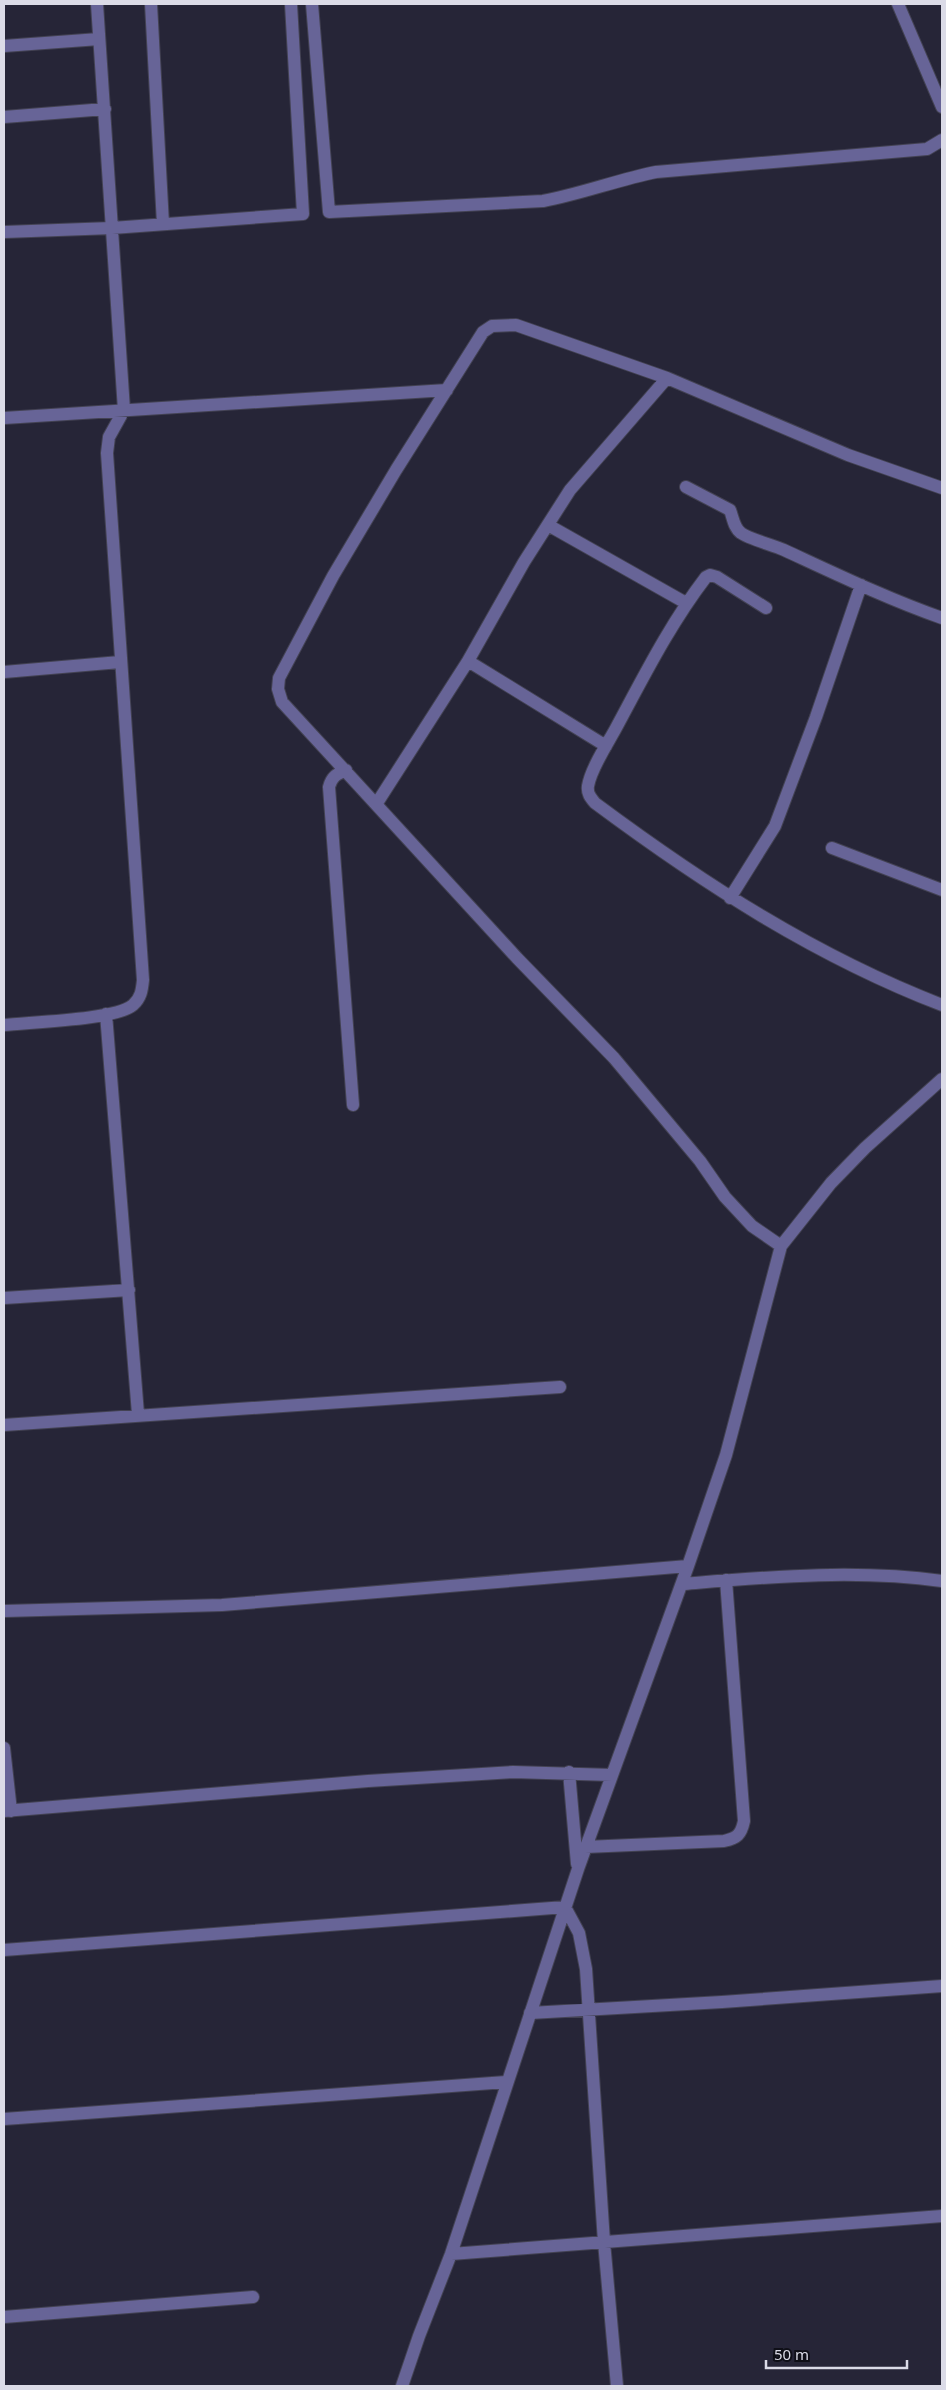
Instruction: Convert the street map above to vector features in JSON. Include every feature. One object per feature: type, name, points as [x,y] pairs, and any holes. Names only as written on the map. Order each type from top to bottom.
[{"type":"street","points":[[4,1025],[124,1011],[134,1004],[141,993],[143,980],[120,662],[108,453],[109,437],[124,410],[97,4]]},
{"type":"street","points":[[151,4],[163,224]]},
{"type":"street","points":[[4,232],[112,228],[303,214],[291,4]]},
{"type":"street","points":[[312,4],[329,212],[543,201],[576,195],[625,178],[656,172],[927,149],[942,140]]},
{"type":"street","points":[[898,4],[942,107]]},
{"type":"street","points":[[4,46],[99,39]]},
{"type":"street","points":[[4,117],[105,109]]},
{"type":"street","points":[[781,1246],[752,1226],[725,1197],[700,1161],[614,1058],[517,958],[377,803],[282,702],[278,689],[279,678],[333,576],[396,470],[483,332],[492,326],[516,325],[666,378],[848,455],[942,488]]},
{"type":"street","points":[[377,803],[468,661],[570,490],[666,378]]},
{"type":"street","points":[[4,418],[448,390]]},
{"type":"street","points":[[686,487],[730,510],[735,526],[740,533],[765,541],[861,585],[942,618]]},
{"type":"street","points":[[548,525],[686,603]]},
{"type":"street","points":[[766,608],[717,577],[710,575],[706,577],[686,603],[606,746],[590,779],[589,796],[660,851],[730,898],[823,952],[871,976],[942,1006]]},
{"type":"street","points":[[730,898],[775,826],[816,717],[861,585]]},
{"type":"street","points":[[468,661],[606,746]]},
{"type":"street","points":[[4,672],[120,662]]},
{"type":"street","points":[[346,770],[336,774],[331,779],[329,787],[352,1105]]},
{"type":"street","points":[[832,848],[942,890]]},
{"type":"street","points":[[106,1014],[138,1414]]},
{"type":"street","points":[[402,2386],[451,2254],[506,2082],[585,1847],[682,1584],[726,1455],[771,1278],[781,1246],[831,1183],[865,1148],[942,1078]]},
{"type":"street","points":[[4,1298],[129,1290]]},
{"type":"street","points":[[4,1424],[560,1387]]},
{"type":"street","points":[[4,1611],[222,1605],[688,1566]]},
{"type":"street","points":[[682,1584],[813,1575],[870,1574],[942,1581]]},
{"type":"street","points":[[585,1847],[724,1841],[736,1838],[742,1831],[744,1821],[726,1580]]},
{"type":"street","points":[[4,1748],[7,1811],[368,1780],[513,1772],[569,1772],[612,1775]]},
{"type":"street","points":[[569,1772],[578,1869]]},
{"type":"street","points":[[4,1950],[566,1907]]},
{"type":"street","points":[[566,1907],[579,1932],[586,1970],[587,2008],[604,2242],[617,2386]]},
{"type":"street","points":[[530,2013],[942,1986]]},
{"type":"street","points":[[4,2119],[506,2082]]},
{"type":"street","points":[[451,2254],[942,2216]]},
{"type":"street","points":[[4,2317],[253,2297]]}]
